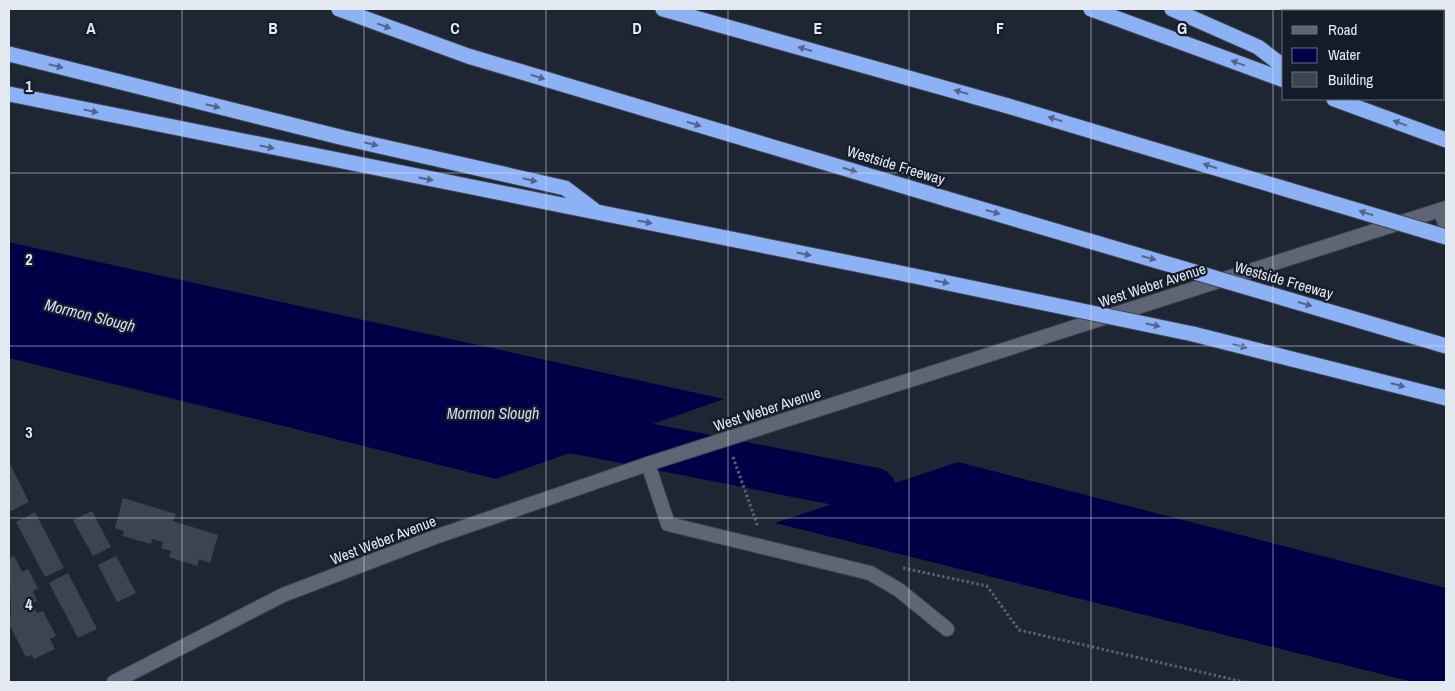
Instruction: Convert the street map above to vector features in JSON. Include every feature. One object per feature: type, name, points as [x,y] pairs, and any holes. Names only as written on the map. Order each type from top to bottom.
[{"type":"highway","name":"Westside Freeway","points":[[338,9],[468,56],[1446,346]]},
{"type":"highway","points":[[663,9],[1008,106],[1446,237]]},
{"type":"highway","points":[[1172,9],[1258,47],[1282,66]]},
{"type":"highway","points":[[1096,11],[1282,79]]},
{"type":"highway","points":[[9,54],[308,129],[565,188],[597,212]]},
{"type":"highway","points":[[9,94],[1193,334],[1446,398]]},
{"type":"highway","points":[[1337,100],[1446,140]]},
{"type":"street","points":[[1443,209],[1446,226]]},
{"type":"street","name":"West Weber Avenue","points":[[114,682],[283,595],[434,537],[648,464],[1443,209]]},
{"type":"street","points":[[648,464],[668,524],[870,573],[899,590],[947,629]]},
{"type":"path","points":[[726,439],[759,529]]},
{"type":"path","points":[[894,566],[987,586],[1019,630],[1244,682]]},
{"type":"water","name":"Mormon Slough","points":[[9,242],[724,399],[496,479],[9,358]]},
{"type":"water","points":[[958,462],[1446,588],[1446,682],[1413,682],[775,523]]},
{"type":"building","points":[[9,462],[29,502],[11,511],[9,507]]},
{"type":"building","points":[[123,498],[176,514],[173,521],[218,535],[210,563],[199,559],[197,566],[169,557],[171,551],[161,548],[163,542],[152,539],[151,544],[123,536],[124,531],[115,528]]},
{"type":"building","points":[[92,511],[111,547],[93,556],[73,520]]},
{"type":"building","points":[[35,512],[64,568],[45,577],[16,522]]},
{"type":"building","points":[[14,556],[22,572],[28,569],[38,588],[33,591],[37,601],[32,604],[37,613],[43,611],[56,636],[50,639],[55,649],[34,659],[32,655],[26,657],[9,624],[11,616],[9,558]]},
{"type":"building","points":[[116,556],[136,593],[117,602],[98,565]]},
{"type":"building","points":[[68,573],[97,629],[78,638],[49,583]]},
{"type":"waterway","name":"Mormon Slough","points":[[548,426],[874,490]]}]
